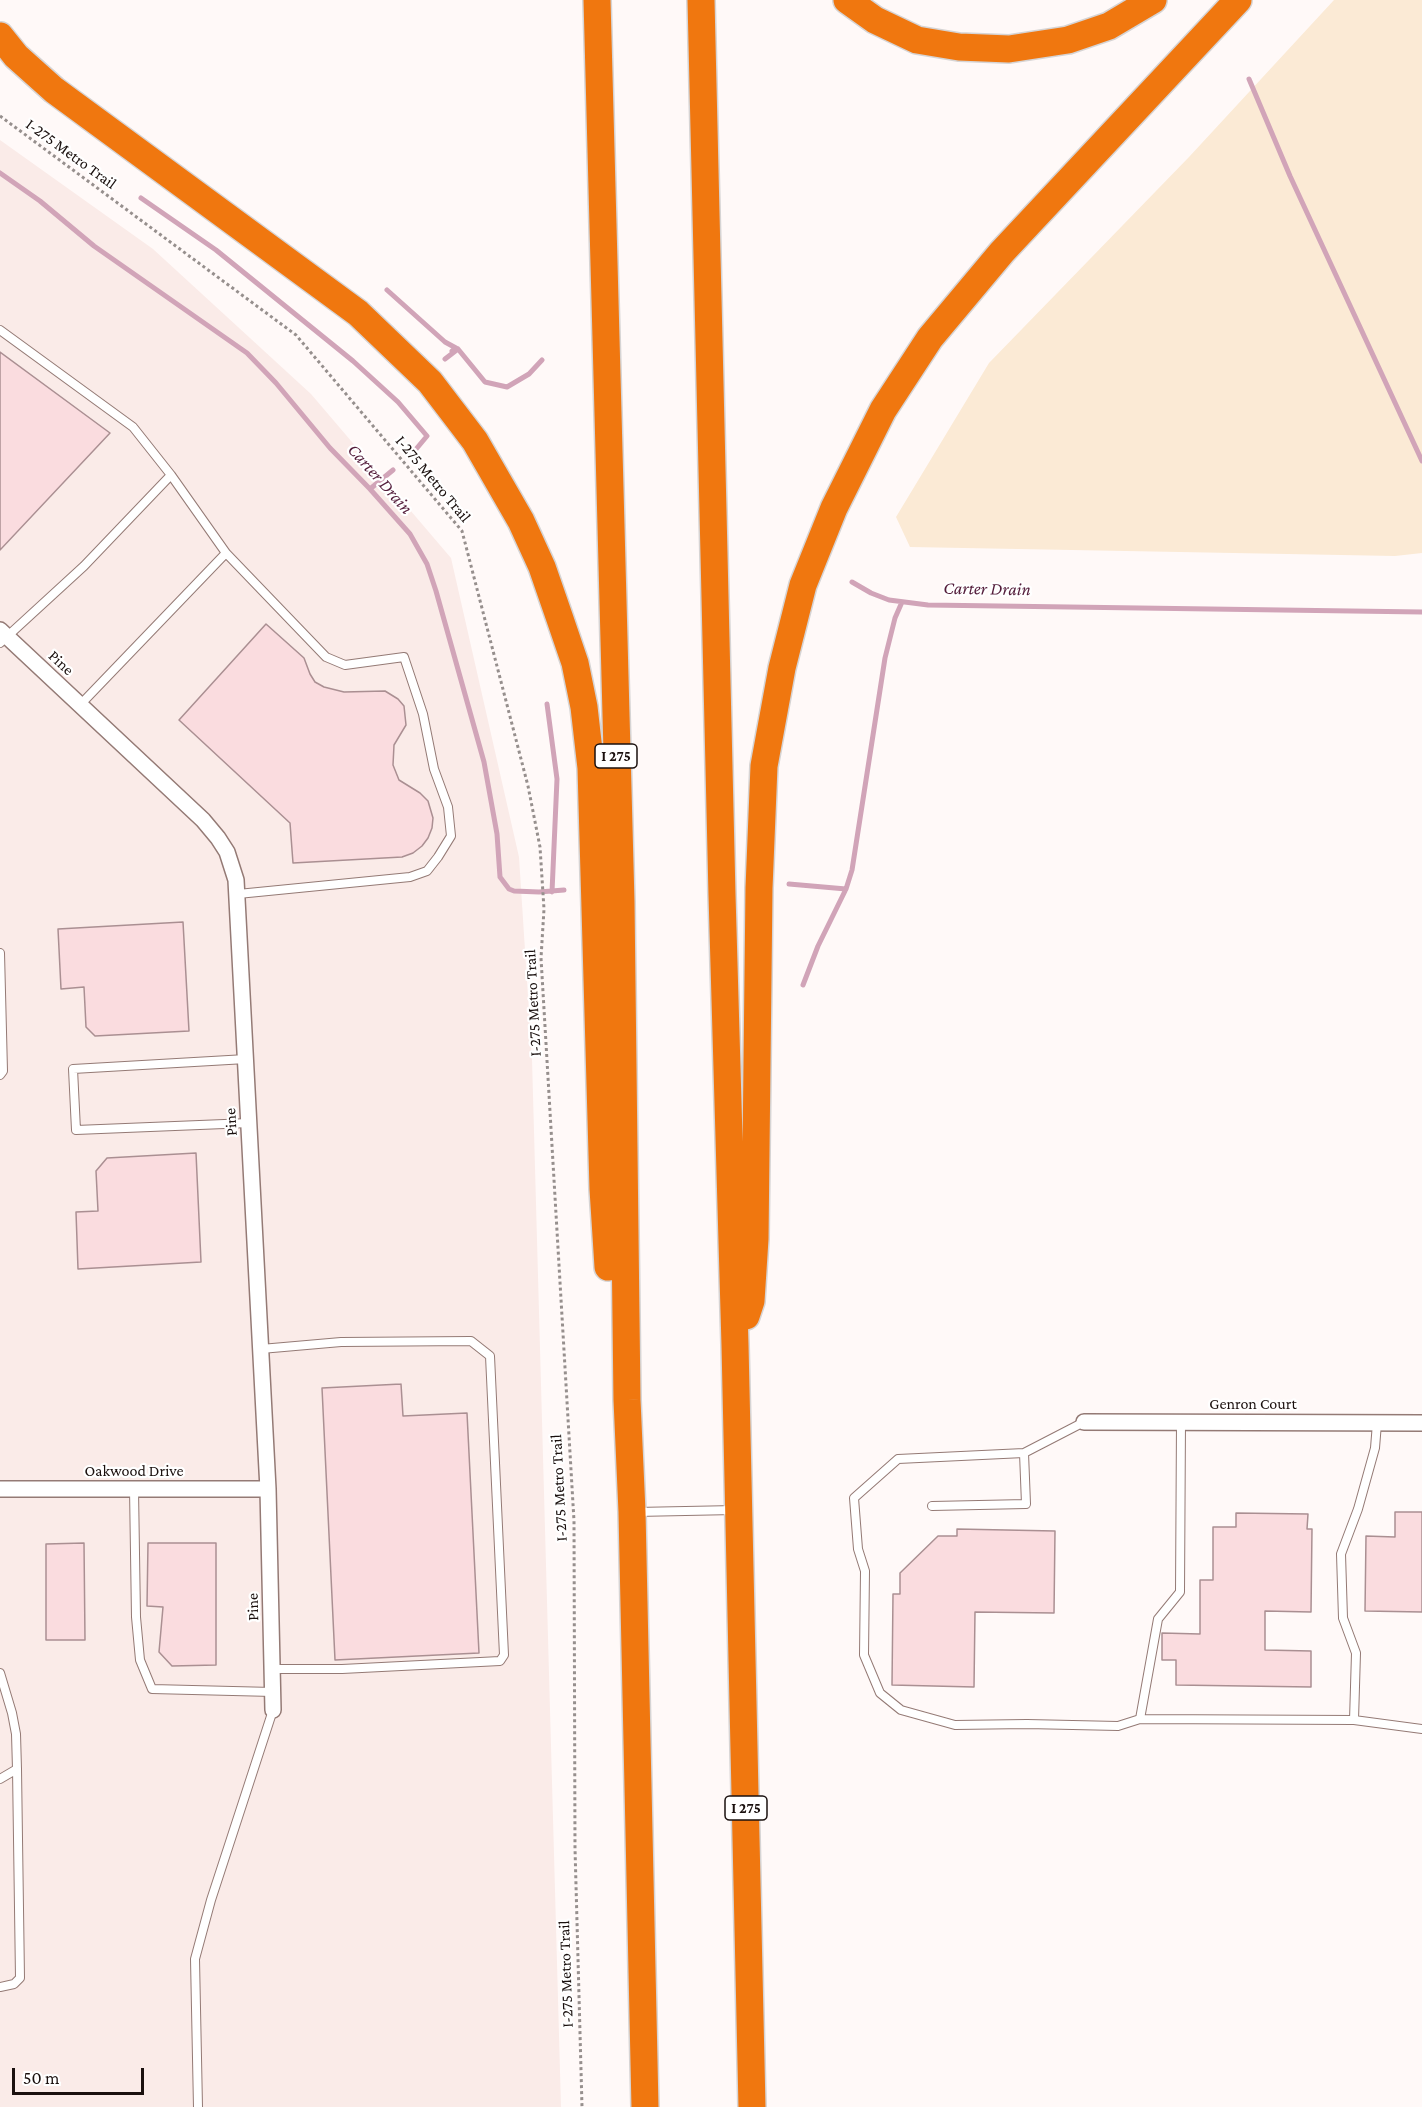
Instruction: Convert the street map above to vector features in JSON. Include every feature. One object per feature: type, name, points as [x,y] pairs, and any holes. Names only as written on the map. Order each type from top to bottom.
[{"type":"highway","name":"I 275","points":[[597,0],[621,902],[627,1400],[632,1512],[645,2107]]},
{"type":"highway","name":"I 275","points":[[701,0],[752,2107]]},
{"type":"highway","points":[[847,0],[875,20],[917,40],[959,48],[1009,49],[1068,40],[1109,26],[1153,0]]},
{"type":"highway","points":[[735,1345],[751,1301],[759,888],[764,766],[782,668],[804,585],[834,508],[883,410],[930,338],[1002,252],[1238,0]]},
{"type":"highway","points":[[0,36],[16,56],[54,90],[358,313],[430,382],[475,441],[521,520],[542,567],[575,663],[584,707],[591,768],[603,1190],[609,1300],[627,1400]]},
{"type":"street","name":"Pine","points":[[2,636],[80,705],[195,813],[218,838],[233,867],[238,894],[268,1489],[273,1710]]},
{"type":"street","name":"Genron Court","points":[[1084,1422],[1422,1423]]},
{"type":"street","name":"Oakwood Drive","points":[[0,1489],[268,1489]]},
{"type":"lane","points":[[0,330],[133,427],[171,475],[226,553],[326,657],[345,665],[404,657],[423,714],[434,769],[448,807],[451,836],[438,858],[427,871],[410,877],[238,894]]},
{"type":"lane","points":[[2,636],[84,566],[171,475]]},
{"type":"lane","points":[[80,705],[226,553]]},
{"type":"lane","points":[[0,953],[3,1071],[0,1075]]},
{"type":"lane","points":[[246,1059],[73,1069],[76,1130],[249,1123]]},
{"type":"lane","points":[[261,1349],[341,1342],[471,1341],[490,1356],[504,1655],[500,1661],[342,1669],[272,1669]]},
{"type":"lane","points":[[1084,1422],[1024,1453],[898,1459],[854,1498],[858,1549],[865,1571],[864,1654],[879,1693],[901,1710],[955,1725],[1118,1726],[1140,1719],[1354,1720],[1422,1729]]},
{"type":"lane","points":[[1140,1719],[1158,1619],[1180,1592],[1181,1422]]},
{"type":"lane","points":[[1354,1720],[1356,1653],[1343,1618],[1341,1554],[1358,1509],[1376,1448],[1377,1423]]},
{"type":"lane","points":[[932,1506],[1026,1504],[1024,1453]]},
{"type":"lane","points":[[134,1489],[136,1617],[140,1660],[152,1689],[273,1692]]},
{"type":"lane","points":[[632,1512],[739,1509]]},
{"type":"lane","points":[[0,1673],[16,1734],[20,1978],[14,1984],[0,1987]]},
{"type":"lane","points":[[198,2107],[195,1959],[210,1900],[273,1710]]},
{"type":"lane","points":[[0,1779],[17,1769]]},
{"type":"path","name":"I-275 Metro Trail","points":[[0,116],[296,335],[462,531],[528,786],[540,848],[542,873],[544,909],[541,958],[574,1521],[575,1848],[582,2107]]},
{"type":"shaded area","points":[[1334,0],[1422,0],[1422,553],[1395,556],[910,547],[896,517],[989,363],[1189,157]]},
{"type":"shaded area","points":[[0,140],[153,249],[311,394],[451,558],[519,857],[532,1059],[561,2107],[0,2107]]},
{"type":"building","points":[[0,352],[110,433],[0,550]]},
{"type":"building","points":[[266,624],[304,658],[315,682],[344,692],[385,691],[404,706],[406,725],[394,745],[393,765],[399,780],[428,801],[433,818],[428,838],[413,853],[402,857],[293,863],[290,823],[179,720]]},
{"type":"building","points":[[183,922],[189,1031],[95,1036],[86,1027],[84,987],[61,989],[58,929]]},
{"type":"building","points":[[196,1153],[201,1262],[78,1269],[76,1212],[98,1211],[96,1171],[107,1158]]},
{"type":"building","points":[[401,1384],[403,1416],[467,1413],[479,1653],[335,1660],[322,1388]]},
{"type":"building","points":[[1395,1512],[1422,1512],[1422,1612],[1365,1611],[1366,1536],[1395,1537]]},
{"type":"building","points":[[1236,1513],[1308,1514],[1307,1529],[1312,1529],[1311,1612],[1265,1611],[1265,1650],[1311,1651],[1311,1687],[1176,1685],[1176,1660],[1162,1660],[1162,1633],[1200,1634],[1200,1580],[1213,1580],[1213,1527],[1236,1527]]},
{"type":"building","points":[[957,1529],[1055,1531],[1054,1613],[975,1612],[974,1687],[892,1685],[893,1594],[900,1594],[900,1573],[938,1536],[957,1536]]},
{"type":"building","points":[[84,1543],[85,1640],[46,1640],[46,1544]]},
{"type":"building","points":[[148,1543],[216,1543],[216,1665],[172,1666],[159,1652],[163,1607],[147,1606]]},
{"type":"waterway","points":[[1249,79],[1290,176],[1422,461]]},
{"type":"waterway","name":"Carter Drain","points":[[0,173],[40,201],[94,246],[247,353],[276,383],[330,448],[410,534],[427,564],[436,591],[484,762],[497,834],[500,877],[509,889],[514,891],[564,890]]},
{"type":"waterway","points":[[141,198],[216,250],[353,361],[398,402],[427,436],[412,454]]},
{"type":"waterway","points":[[387,290],[445,342],[456,348],[452,351]]},
{"type":"waterway","points":[[445,359],[458,349],[485,382],[507,387],[529,374],[542,360]]},
{"type":"waterway","points":[[370,489],[393,470]]},
{"type":"waterway","name":"Carter Drain","points":[[852,582],[889,600],[928,605],[1422,612]]},
{"type":"waterway","name":"Carter Drain","points":[[803,985],[818,946],[846,889],[852,870],[885,658],[895,618],[902,602]]},
{"type":"waterway","points":[[547,704],[557,779],[552,892]]},
{"type":"waterway","name":"Carter Drain","points":[[789,884],[846,889]]}]
